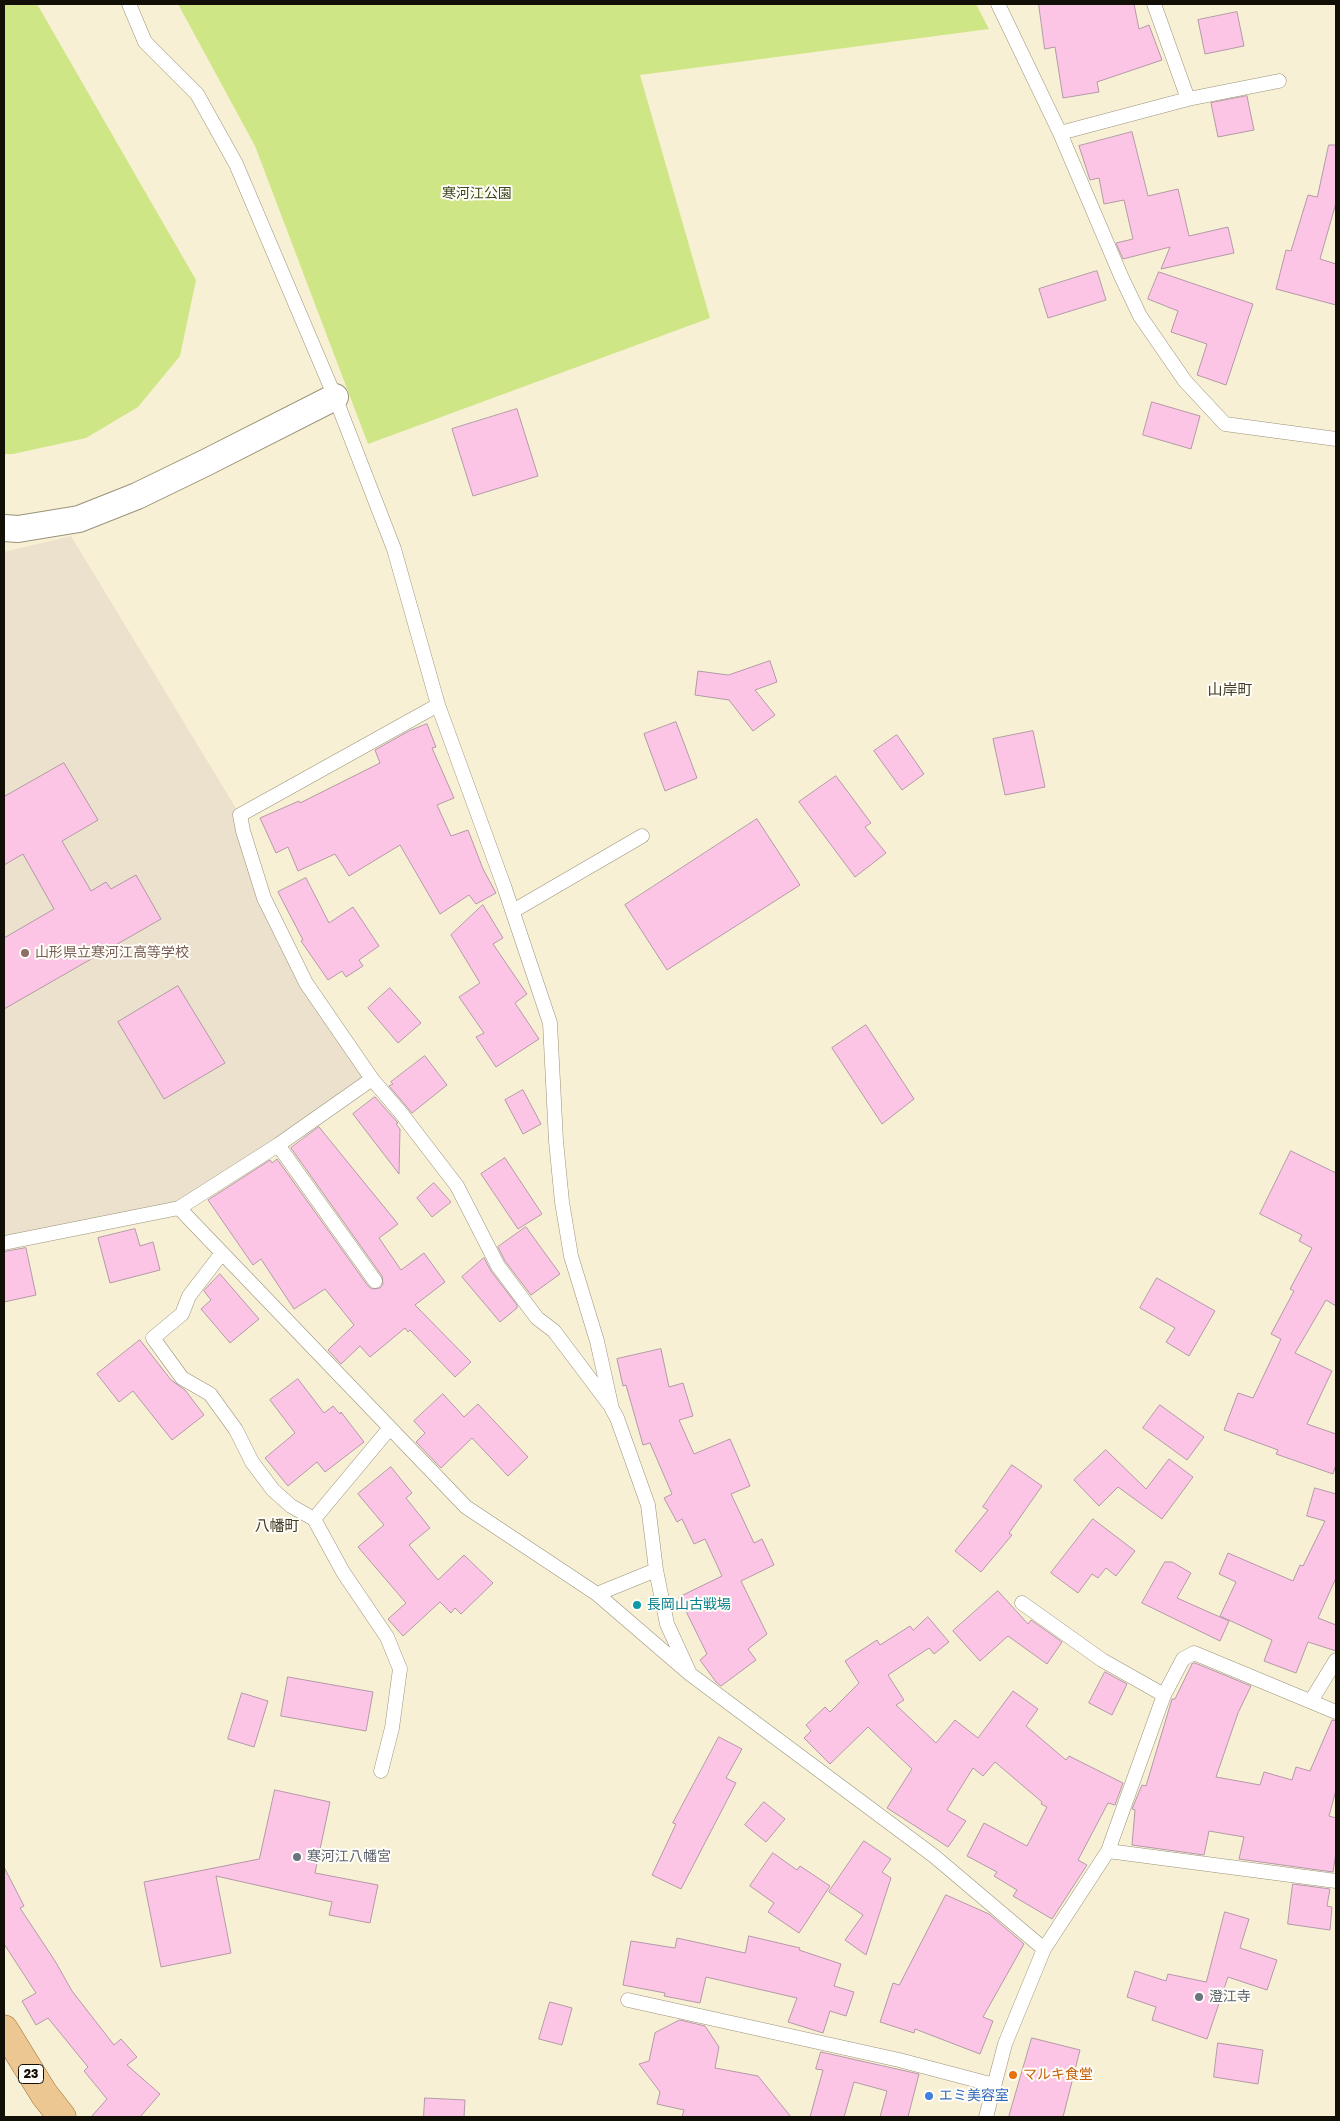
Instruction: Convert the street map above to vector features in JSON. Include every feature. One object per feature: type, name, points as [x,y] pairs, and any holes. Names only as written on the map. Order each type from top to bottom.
[{"type":"main road","name":"23","points":[[4,2029],[44,2094],[62,2117]]},
{"type":"street","points":[[4,528],[18,529],[79,519],[137,496],[335,397]]},
{"type":"lane","points":[[129,4],[145,42],[197,94],[236,164],[335,397],[394,549],[438,705],[513,911],[550,1023],[556,1141],[562,1202],[571,1256],[597,1340],[612,1409]]},
{"type":"lane","points":[[998,4],[1060,133],[1140,316],[1185,380],[1225,424],[1336,439]]},
{"type":"lane","points":[[1154,4],[1188,99]]},
{"type":"lane","points":[[1060,133],[1188,99],[1280,81]]},
{"type":"lane","points":[[438,705],[240,815],[243,831],[264,898],[306,983],[372,1079],[457,1186],[498,1266],[537,1318],[554,1331],[617,1418],[648,1505],[656,1570],[667,1624],[690,1674]]},
{"type":"lane","points":[[513,911],[642,836]]},
{"type":"lane","points":[[4,1243],[179,1208],[278,1145],[372,1079]]},
{"type":"lane","points":[[278,1145],[376,1281]]},
{"type":"lane","points":[[179,1208],[466,1507],[597,1594],[690,1674],[934,1856],[1044,1949]]},
{"type":"lane","points":[[222,1253],[189,1296],[182,1314],[153,1338],[182,1378],[210,1394],[236,1430],[252,1462],[273,1490],[291,1506],[314,1519],[343,1572],[387,1637],[400,1669],[392,1728],[381,1771]]},
{"type":"lane","points":[[314,1519],[390,1429]]},
{"type":"lane","points":[[597,1594],[656,1570]]},
{"type":"lane","points":[[1022,1603],[1102,1660],[1164,1696]]},
{"type":"lane","points":[[986,2117],[1005,2044],[1044,1949],[1108,1851],[1164,1696],[1183,1659],[1194,1653],[1336,1712]]},
{"type":"lane","points":[[1311,1701],[1336,1660]]},
{"type":"lane","points":[[1108,1851],[1336,1881]]},
{"type":"lane","points":[[628,2000],[899,2060],[994,2085]]},
{"type":"shaded area","name":"山形県立寒河江高等学校","points":[[71,536],[240,815],[243,831],[306,983],[372,1079],[179,1208],[4,1243],[4,552]]},
{"type":"green space","points":[[4,4],[37,4],[196,280],[180,356],[138,407],[86,438],[13,454],[4,454]]},
{"type":"green space","name":"寒河江公園","points":[[178,4],[976,4],[989,29],[640,75],[710,318],[368,444],[255,146]]},
{"type":"building","points":[[1039,4],[1134,4],[1139,29],[1149,25],[1162,60],[1097,82],[1099,92],[1063,98],[1055,47],[1045,49]]},
{"type":"building","points":[[1237,12],[1244,46],[1205,54],[1198,20]]},
{"type":"building","points":[[1247,96],[1254,130],[1218,137],[1211,103]]},
{"type":"building","points":[[1132,132],[1148,196],[1178,189],[1189,236],[1228,227],[1234,253],[1161,269],[1170,247],[1123,259],[1116,243],[1133,239],[1124,200],[1104,204],[1099,178],[1090,180],[1079,146]]},
{"type":"building","points":[[1329,145],[1336,145],[1336,203],[1320,259],[1336,264],[1336,305],[1276,289],[1286,250],[1291,251],[1308,195],[1317,197]]},
{"type":"building","points":[[1097,271],[1106,300],[1048,318],[1039,289]]},
{"type":"building","points":[[1159,272],[1253,304],[1226,385],[1197,375],[1207,344],[1171,332],[1178,311],[1148,299]]},
{"type":"building","points":[[1152,402],[1200,416],[1191,449],[1143,435]]},
{"type":"building","points":[[517,409],[538,476],[473,496],[452,429]]},
{"type":"building","points":[[770,661],[777,682],[755,690],[775,715],[753,731],[729,700],[695,695],[698,671],[728,675]]},
{"type":"building","points":[[676,722],[697,778],[665,791],[644,734]]},
{"type":"building","points":[[427,724],[436,747],[432,748],[454,798],[437,805],[451,836],[468,830],[483,869],[496,893],[476,904],[469,895],[440,914],[400,845],[349,876],[335,854],[298,871],[288,847],[276,853],[260,818],[299,801],[300,803],[380,763],[375,750],[409,731]]},
{"type":"building","points":[[1033,731],[1045,787],[1005,795],[993,739]]},
{"type":"building","points":[[897,735],[924,774],[902,790],[874,751]]},
{"type":"building","points":[[64,763],[98,820],[62,841],[91,891],[106,882],[111,889],[136,875],[161,919],[4,1009],[4,938],[54,909],[23,854],[4,865],[4,797]]},
{"type":"building","points":[[836,776],[871,823],[865,827],[886,853],[855,877],[799,802]]},
{"type":"building","points":[[757,819],[800,885],[667,970],[625,905]]},
{"type":"building","points":[[306,878],[329,923],[353,907],[379,946],[359,960],[363,966],[346,977],[342,971],[328,980],[301,941],[303,940],[278,892]]},
{"type":"building","points":[[483,905],[503,938],[493,944],[527,994],[515,1003],[539,1039],[496,1067],[476,1037],[484,1033],[459,997],[480,983],[451,935]]},
{"type":"building","points":[[178,986],[225,1063],[164,1099],[118,1022]]},
{"type":"building","points":[[390,988],[421,1023],[398,1043],[368,1008]]},
{"type":"building","points":[[866,1025],[914,1099],[882,1124],[832,1048]]},
{"type":"building","points":[[425,1056],[447,1085],[412,1113],[389,1086],[393,1084],[391,1082]]},
{"type":"building","points":[[523,1090],[541,1124],[523,1134],[505,1100]]},
{"type":"building","points":[[375,1097],[398,1123],[396,1124],[400,1129],[399,1174],[353,1114]]},
{"type":"building","points":[[319,1127],[398,1224],[379,1238],[401,1270],[424,1253],[445,1282],[415,1305],[471,1362],[455,1377],[410,1330],[408,1332],[405,1328],[370,1357],[360,1346],[341,1364],[328,1350],[354,1325],[325,1289],[294,1309],[261,1259],[253,1265],[208,1200],[270,1160],[272,1163],[277,1159],[368,1286],[372,1289],[380,1288],[383,1284],[382,1276],[291,1148]]},
{"type":"building","points":[[1291,1151],[1336,1173],[1336,1306],[1326,1300],[1295,1353],[1332,1371],[1307,1424],[1336,1434],[1336,1464],[1333,1474],[1276,1454],[1278,1450],[1224,1430],[1238,1393],[1253,1398],[1281,1339],[1271,1334],[1294,1291],[1290,1289],[1312,1248],[1299,1241],[1302,1235],[1260,1214]]},
{"type":"building","points":[[505,1158],[542,1214],[518,1229],[481,1174]]},
{"type":"building","points":[[434,1183],[451,1202],[432,1217],[417,1198]]},
{"type":"building","points":[[526,1227],[560,1274],[531,1295],[505,1261],[498,1247]]},
{"type":"building","points":[[135,1229],[140,1246],[153,1242],[160,1270],[110,1283],[98,1238]]},
{"type":"building","points":[[26,1248],[36,1295],[4,1302],[4,1252]]},
{"type":"building","points":[[484,1258],[491,1271],[517,1305],[517,1308],[500,1322],[462,1277]]},
{"type":"building","points":[[220,1274],[259,1319],[230,1343],[201,1309],[211,1300],[204,1291]]},
{"type":"building","points":[[1157,1278],[1215,1311],[1189,1356],[1166,1342],[1175,1328],[1140,1308]]},
{"type":"building","points":[[140,1340],[171,1380],[185,1390],[204,1415],[172,1440],[133,1391],[119,1402],[97,1374]]},
{"type":"building","points":[[661,1349],[669,1387],[683,1383],[693,1416],[679,1420],[694,1454],[730,1439],[750,1486],[731,1494],[754,1543],[762,1539],[774,1565],[741,1581],[767,1634],[748,1649],[756,1660],[721,1686],[700,1660],[707,1654],[679,1597],[722,1576],[705,1539],[694,1544],[682,1519],[677,1522],[664,1498],[672,1494],[650,1443],[643,1445],[626,1385],[623,1386],[617,1359]]},
{"type":"building","points":[[298,1379],[324,1413],[333,1406],[340,1414],[341,1412],[364,1442],[325,1472],[317,1462],[288,1486],[265,1458],[295,1433],[270,1400]]},
{"type":"building","points":[[443,1394],[464,1417],[478,1404],[528,1457],[508,1476],[472,1438],[441,1468],[416,1442],[425,1433],[414,1421]]},
{"type":"building","points":[[1160,1405],[1204,1437],[1187,1460],[1143,1428]]},
{"type":"building","points":[[1106,1450],[1146,1489],[1169,1459],[1193,1477],[1162,1519],[1118,1487],[1099,1506],[1074,1480]]},
{"type":"building","points":[[1012,1465],[1042,1486],[1009,1533],[1012,1535],[981,1572],[955,1551],[988,1510],[983,1507]]},
{"type":"building","points":[[391,1467],[412,1493],[406,1498],[430,1528],[409,1545],[438,1580],[464,1555],[493,1583],[461,1614],[455,1608],[451,1613],[440,1602],[403,1636],[388,1619],[406,1603],[358,1547],[384,1525],[358,1494]]},
{"type":"building","points":[[1315,1488],[1336,1494],[1336,1578],[1318,1618],[1336,1625],[1336,1651],[1308,1642],[1296,1673],[1264,1661],[1272,1640],[1220,1616],[1236,1582],[1219,1574],[1228,1553],[1293,1581],[1300,1565],[1303,1566],[1325,1521],[1307,1516]]},
{"type":"building","points":[[1093,1519],[1135,1551],[1116,1576],[1106,1568],[1098,1578],[1092,1574],[1078,1593],[1051,1573]]},
{"type":"building","points":[[1165,1562],[1172,1562],[1191,1573],[1177,1598],[1229,1621],[1220,1641],[1142,1603]]},
{"type":"building","points":[[998,1591],[1028,1624],[1031,1620],[1062,1642],[1047,1664],[1008,1636],[980,1661],[953,1631]]},
{"type":"building","points":[[928,1617],[949,1642],[934,1654],[929,1648],[888,1675],[904,1700],[896,1705],[936,1743],[955,1720],[978,1738],[1013,1691],[1038,1709],[1026,1726],[1066,1760],[1069,1756],[1123,1783],[1115,1805],[1108,1803],[1078,1860],[1087,1865],[1052,1919],[1013,1896],[1017,1890],[994,1876],[997,1872],[967,1856],[984,1823],[1027,1846],[1047,1807],[1041,1804],[1042,1802],[995,1762],[983,1776],[973,1768],[947,1810],[966,1821],[948,1847],[887,1808],[912,1769],[868,1727],[830,1764],[804,1738],[811,1731],[806,1725],[825,1707],[830,1712],[859,1683],[845,1661],[877,1640],[880,1645],[910,1626],[913,1630]]},
{"type":"building","points":[[1195,1663],[1251,1686],[1238,1713],[1216,1777],[1260,1785],[1264,1772],[1292,1780],[1296,1767],[1310,1771],[1332,1720],[1336,1721],[1336,1790],[1329,1816],[1336,1818],[1336,1852],[1333,1872],[1239,1859],[1244,1837],[1209,1831],[1204,1855],[1132,1845],[1135,1810],[1132,1809],[1142,1785],[1146,1786],[1172,1699],[1175,1699],[1192,1664]]},
{"type":"building","points":[[1105,1672],[1127,1684],[1112,1715],[1089,1703]]},
{"type":"building","points":[[288,1677],[373,1692],[366,1731],[281,1716]]},
{"type":"building","points":[[242,1693],[268,1701],[254,1747],[228,1739]]},
{"type":"building","points":[[719,1737],[742,1749],[726,1778],[736,1783],[681,1889],[652,1875],[676,1824],[673,1823]]},
{"type":"building","points":[[275,1790],[330,1802],[315,1873],[378,1885],[370,1923],[329,1915],[332,1902],[216,1876],[231,1953],[161,1967],[144,1882],[259,1859]]},
{"type":"building","points":[[764,1802],[785,1819],[766,1842],[745,1825]]},
{"type":"building","points":[[864,1841],[891,1859],[882,1872],[891,1878],[866,1955],[845,1940],[863,1915],[829,1892]]},
{"type":"building","points":[[773,1853],[797,1870],[800,1866],[830,1886],[799,1933],[768,1912],[774,1903],[750,1886]]},
{"type":"building","points":[[4,1867],[24,1906],[20,1908],[55,1961],[72,1991],[114,2045],[121,2039],[137,2057],[127,2065],[160,2094],[140,2117],[91,2117],[107,2099],[84,2071],[88,2067],[48,2018],[36,2025],[22,2001],[36,1993],[4,1944]]},
{"type":"building","points":[[1293,1884],[1330,1889],[1327,1906],[1332,1907],[1330,1930],[1288,1924]]},
{"type":"building","points":[[946,1895],[989,1914],[1024,1944],[983,2017],[993,2021],[980,2054],[915,2029],[914,2033],[880,2022],[893,1983],[899,1985]]},
{"type":"building","points":[[1225,1912],[1249,1919],[1240,1948],[1277,1960],[1267,1990],[1228,1977],[1207,2039],[1152,2020],[1156,2007],[1127,1997],[1135,1971],[1166,1981],[1168,1974],[1206,1982]]},
{"type":"building","points":[[749,1936],[800,1948],[799,1950],[841,1964],[834,1986],[854,1992],[846,2016],[830,2011],[823,2033],[788,2022],[797,1998],[706,1977],[700,2003],[664,1996],[665,1993],[623,1985],[631,1941],[675,1948],[677,1938],[745,1953]]},
{"type":"building","points":[[550,2002],[572,2008],[562,2045],[539,2039]]},
{"type":"building","points":[[680,2020],[705,2026],[719,2047],[715,2068],[758,2076],[791,2117],[682,2117],[684,2110],[657,2104],[660,2092],[639,2064],[649,2061],[655,2033]]},
{"type":"building","points":[[1032,2038],[1080,2050],[1063,2117],[1009,2117]]},
{"type":"building","points":[[1218,2043],[1263,2050],[1258,2084],[1214,2077]]},
{"type":"building","points":[[821,2052],[919,2074],[908,2117],[880,2117],[887,2091],[854,2082],[844,2117],[810,2117],[823,2070],[816,2069]]},
{"type":"building","points":[[425,2098],[465,2100],[464,2117],[424,2117]]},
{"type":"place","name":"山形県立寒河江高等学校","points":[[25,953]]},
{"type":"place","name":"長岡山古戦場","points":[[637,1605]]},
{"type":"place","name":"寒河江八幡宮","points":[[297,1857]]},
{"type":"place","name":"澄江寺","points":[[1199,1997]]},
{"type":"place","name":"マルキ食堂","points":[[1013,2075]]},
{"type":"place","name":"エミ美容室","points":[[929,2096]]},
{"type":"district","name":"山岸町","points":[[1230,690]]},
{"type":"district","name":"八幡町","points":[[277,1526]]}]
